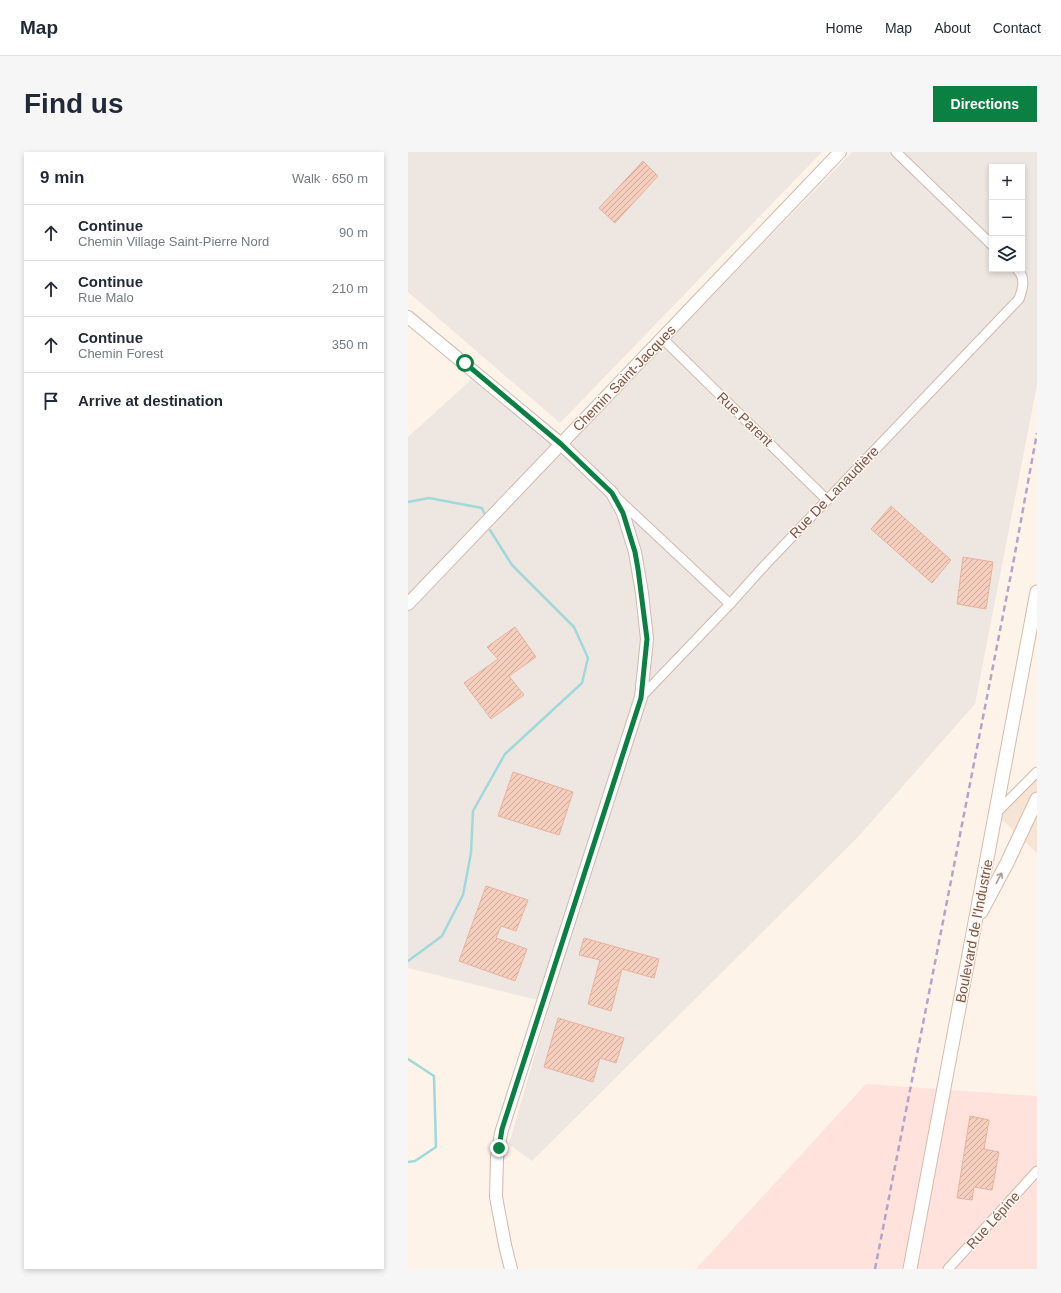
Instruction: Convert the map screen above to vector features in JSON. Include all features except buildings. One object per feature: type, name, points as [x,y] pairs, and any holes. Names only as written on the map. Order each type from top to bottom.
[{"type":"main road","name":"Boulevard de l'Industrie","points":[[910,1269],[1037,592]]},
{"type":"main road","points":[[975,924],[1007,863],[1037,799]]},
{"type":"street","name":"Chemin Saint-Jacques","points":[[408,604],[840,152]]},
{"type":"street","points":[[896,152],[989,242]]},
{"type":"street","name":"Rue De Lanaudière","points":[[641,698],[765,565],[1019,299],[1023,285],[1023,276],[1020,272]]},
{"type":"street","points":[[408,317],[561,444],[730,604]]},
{"type":"street","name":"Rue Parent","points":[[662,338],[827,500]]},
{"type":"street","points":[[511,1269],[496,1197],[497,1158],[501,1133],[641,698],[647,639],[642,593],[635,552],[628,527],[623,513],[612,493]]},
{"type":"street","points":[[996,813],[1037,772]]},
{"type":"street","name":"Rue Lépine","points":[[948,1269],[1037,1171]]},
{"type":"shaded area","points":[[408,152],[822,152],[560,423],[408,292]]},
{"type":"shaded area","points":[[852,152],[1037,152],[1037,385],[975,704],[858,837],[532,1161],[509,1144],[550,1003],[408,968],[408,437],[473,378],[560,452]]},
{"type":"shaded area","points":[[1037,771],[1037,853],[996,814]]},
{"type":"shaded area","points":[[866,1084],[1037,1096],[1037,1269],[696,1269]]},
{"type":"waterway","points":[[408,502],[429,498],[482,508],[484,513]]},
{"type":"waterway","points":[[408,961],[442,936],[463,895],[471,853],[473,811],[505,754],[582,683],[588,658],[574,627],[512,565],[490,530]]},
{"type":"waterway","points":[[408,1059],[434,1076],[436,1147],[415,1161],[408,1162]]},
{"type":"railway","points":[[875,1269],[1013,564],[1037,433]]},
{"type":"route","points":[[465,363],[561,444],[612,493],[623,513],[635,552],[642,593],[647,639],[641,698],[574,910],[502,1129],[499,1148]]}]
